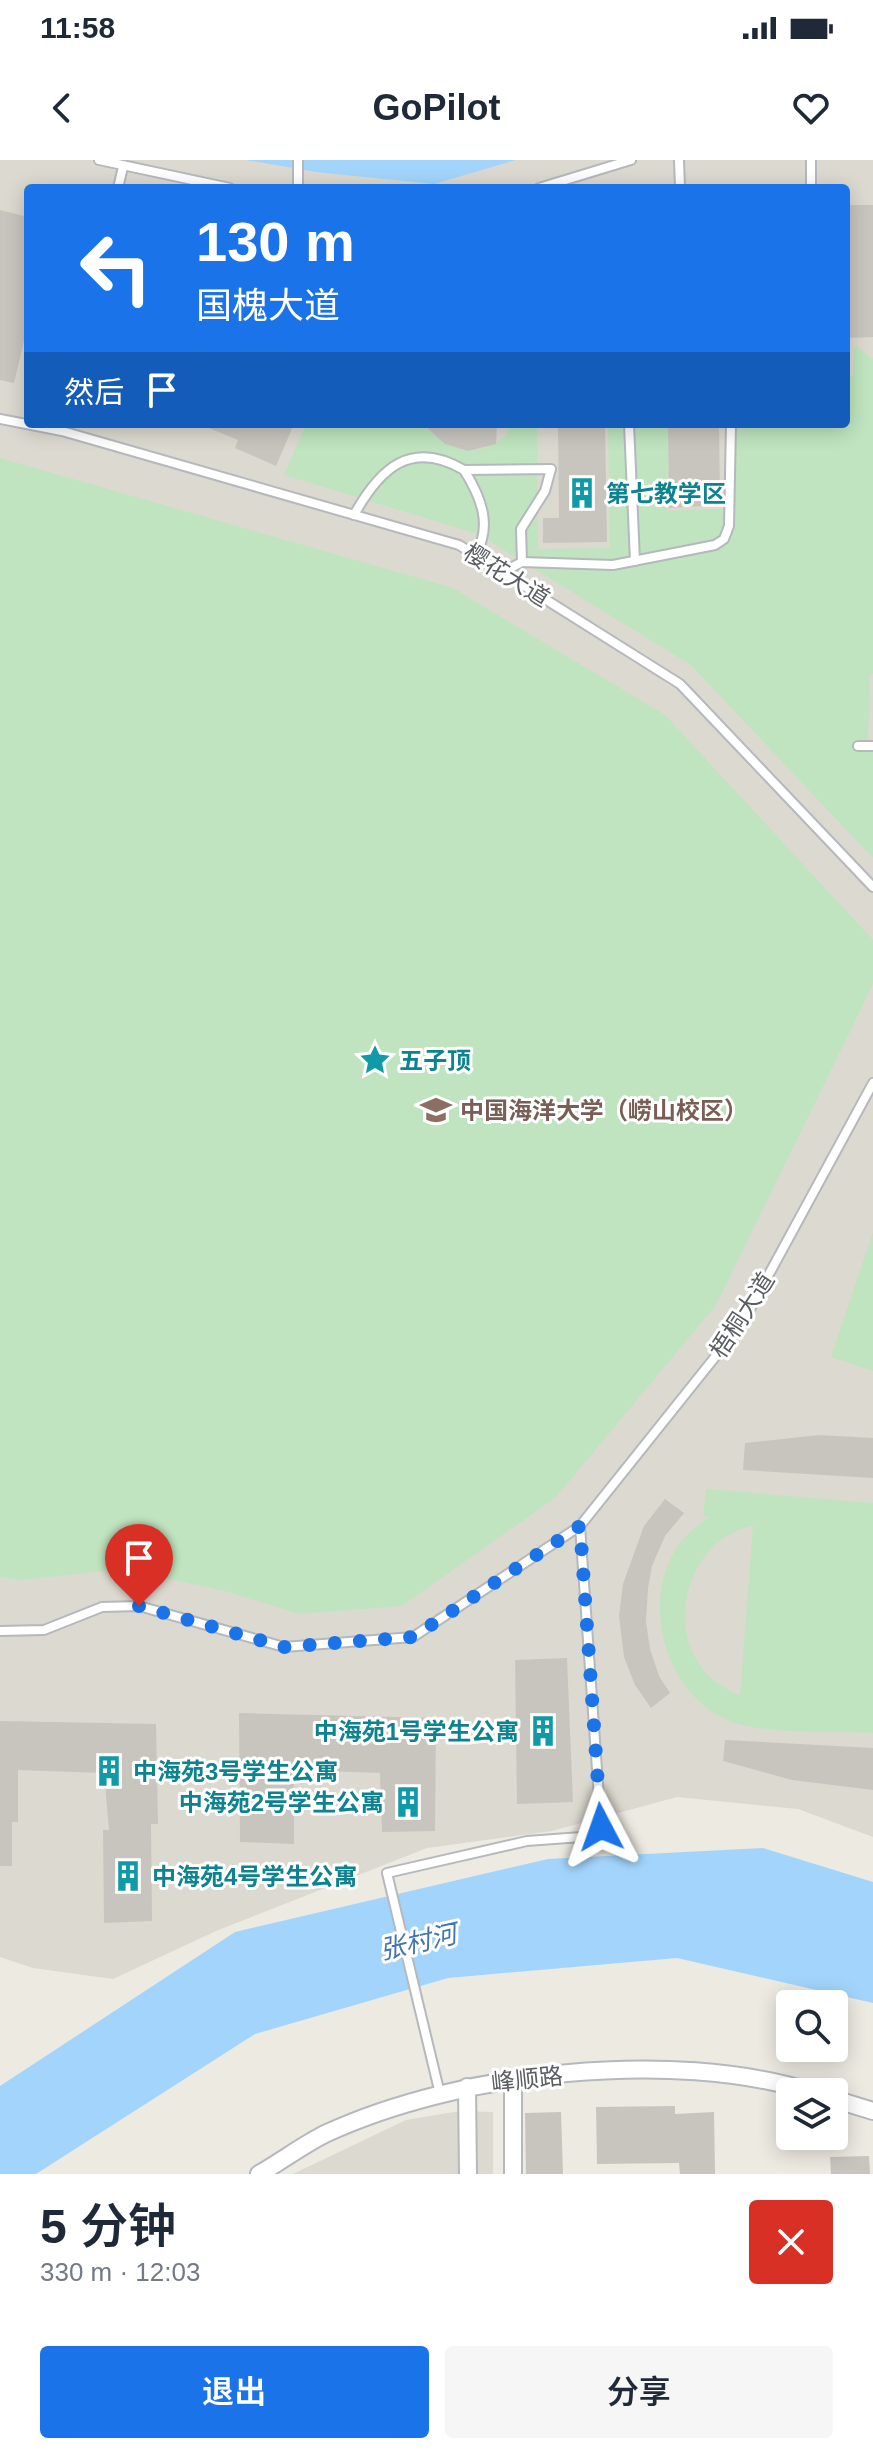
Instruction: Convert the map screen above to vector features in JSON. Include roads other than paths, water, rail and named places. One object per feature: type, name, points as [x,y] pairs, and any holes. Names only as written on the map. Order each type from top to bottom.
[{"type":"street","name":"峰顺路","points":[[259,2174],[326,2134],[408,2102],[467,2087],[561,2075],[712,2072],[776,2085]]},
{"type":"street","points":[[513,2080],[513,2174]]},
{"type":"street","points":[[467,2087],[468,2174]]},
{"type":"street","points":[[848,2103],[873,2111]]},
{"type":"lane","points":[[99,160],[210,184]]},
{"type":"lane","points":[[298,160],[298,184]]},
{"type":"lane","points":[[550,184],[607,164],[631,160]]},
{"type":"lane","points":[[679,160],[680,184]]},
{"type":"lane","points":[[811,160],[811,184]]},
{"type":"lane","points":[[119,184],[123,167]]},
{"type":"lane","name":"樱花大道","points":[[0,419],[24,422]]},
{"type":"lane","name":"樱花大道","points":[[62,428],[459,545],[680,684],[873,887]]},
{"type":"lane","points":[[629,428],[635,561]]},
{"type":"lane","points":[[503,572],[522,562],[613,565],[715,545],[724,539],[729,526],[731,428]]},
{"type":"lane","points":[[354,515],[365,495],[396,463],[430,456],[464,470],[551,469],[545,491],[521,529],[522,562]]},
{"type":"lane","points":[[464,470],[475,486],[485,522],[482,544],[475,555]]},
{"type":"lane","points":[[858,746],[873,746]]},
{"type":"lane","name":"梧桐大道","points":[[0,1631],[44,1630],[102,1607],[139,1606],[284,1647],[413,1637],[580,1526],[743,1322],[873,1083]]},
{"type":"lane","points":[[440,2094],[387,1873],[527,1841],[595,1836],[601,1827],[580,1526]]},
{"type":"water","points":[[246,160],[516,160],[434,184],[316,172]]},
{"type":"water","name":"张村河","points":[[763,1848],[873,1882],[873,2003],[848,1997],[848,1990],[816,1990],[677,1958],[448,1978],[255,2034],[36,2174],[0,2174],[0,2086],[235,1932],[548,1859]]},
{"type":"place","name":"第七教学区","points":[[582,493]]},
{"type":"place","name":"五子顶","points":[[375,1060]]},
{"type":"place","name":"中国海洋大学（崂山校区）","points":[[436,1110]]},
{"type":"place","name":"中海苑1号学生公寓","points":[[543,1731]]},
{"type":"place","name":"中海苑3号学生公寓","points":[[109,1771]]},
{"type":"place","name":"中海苑2号学生公寓","points":[[408,1802]]},
{"type":"place","name":"中海苑4号学生公寓","points":[[128,1876]]}]
